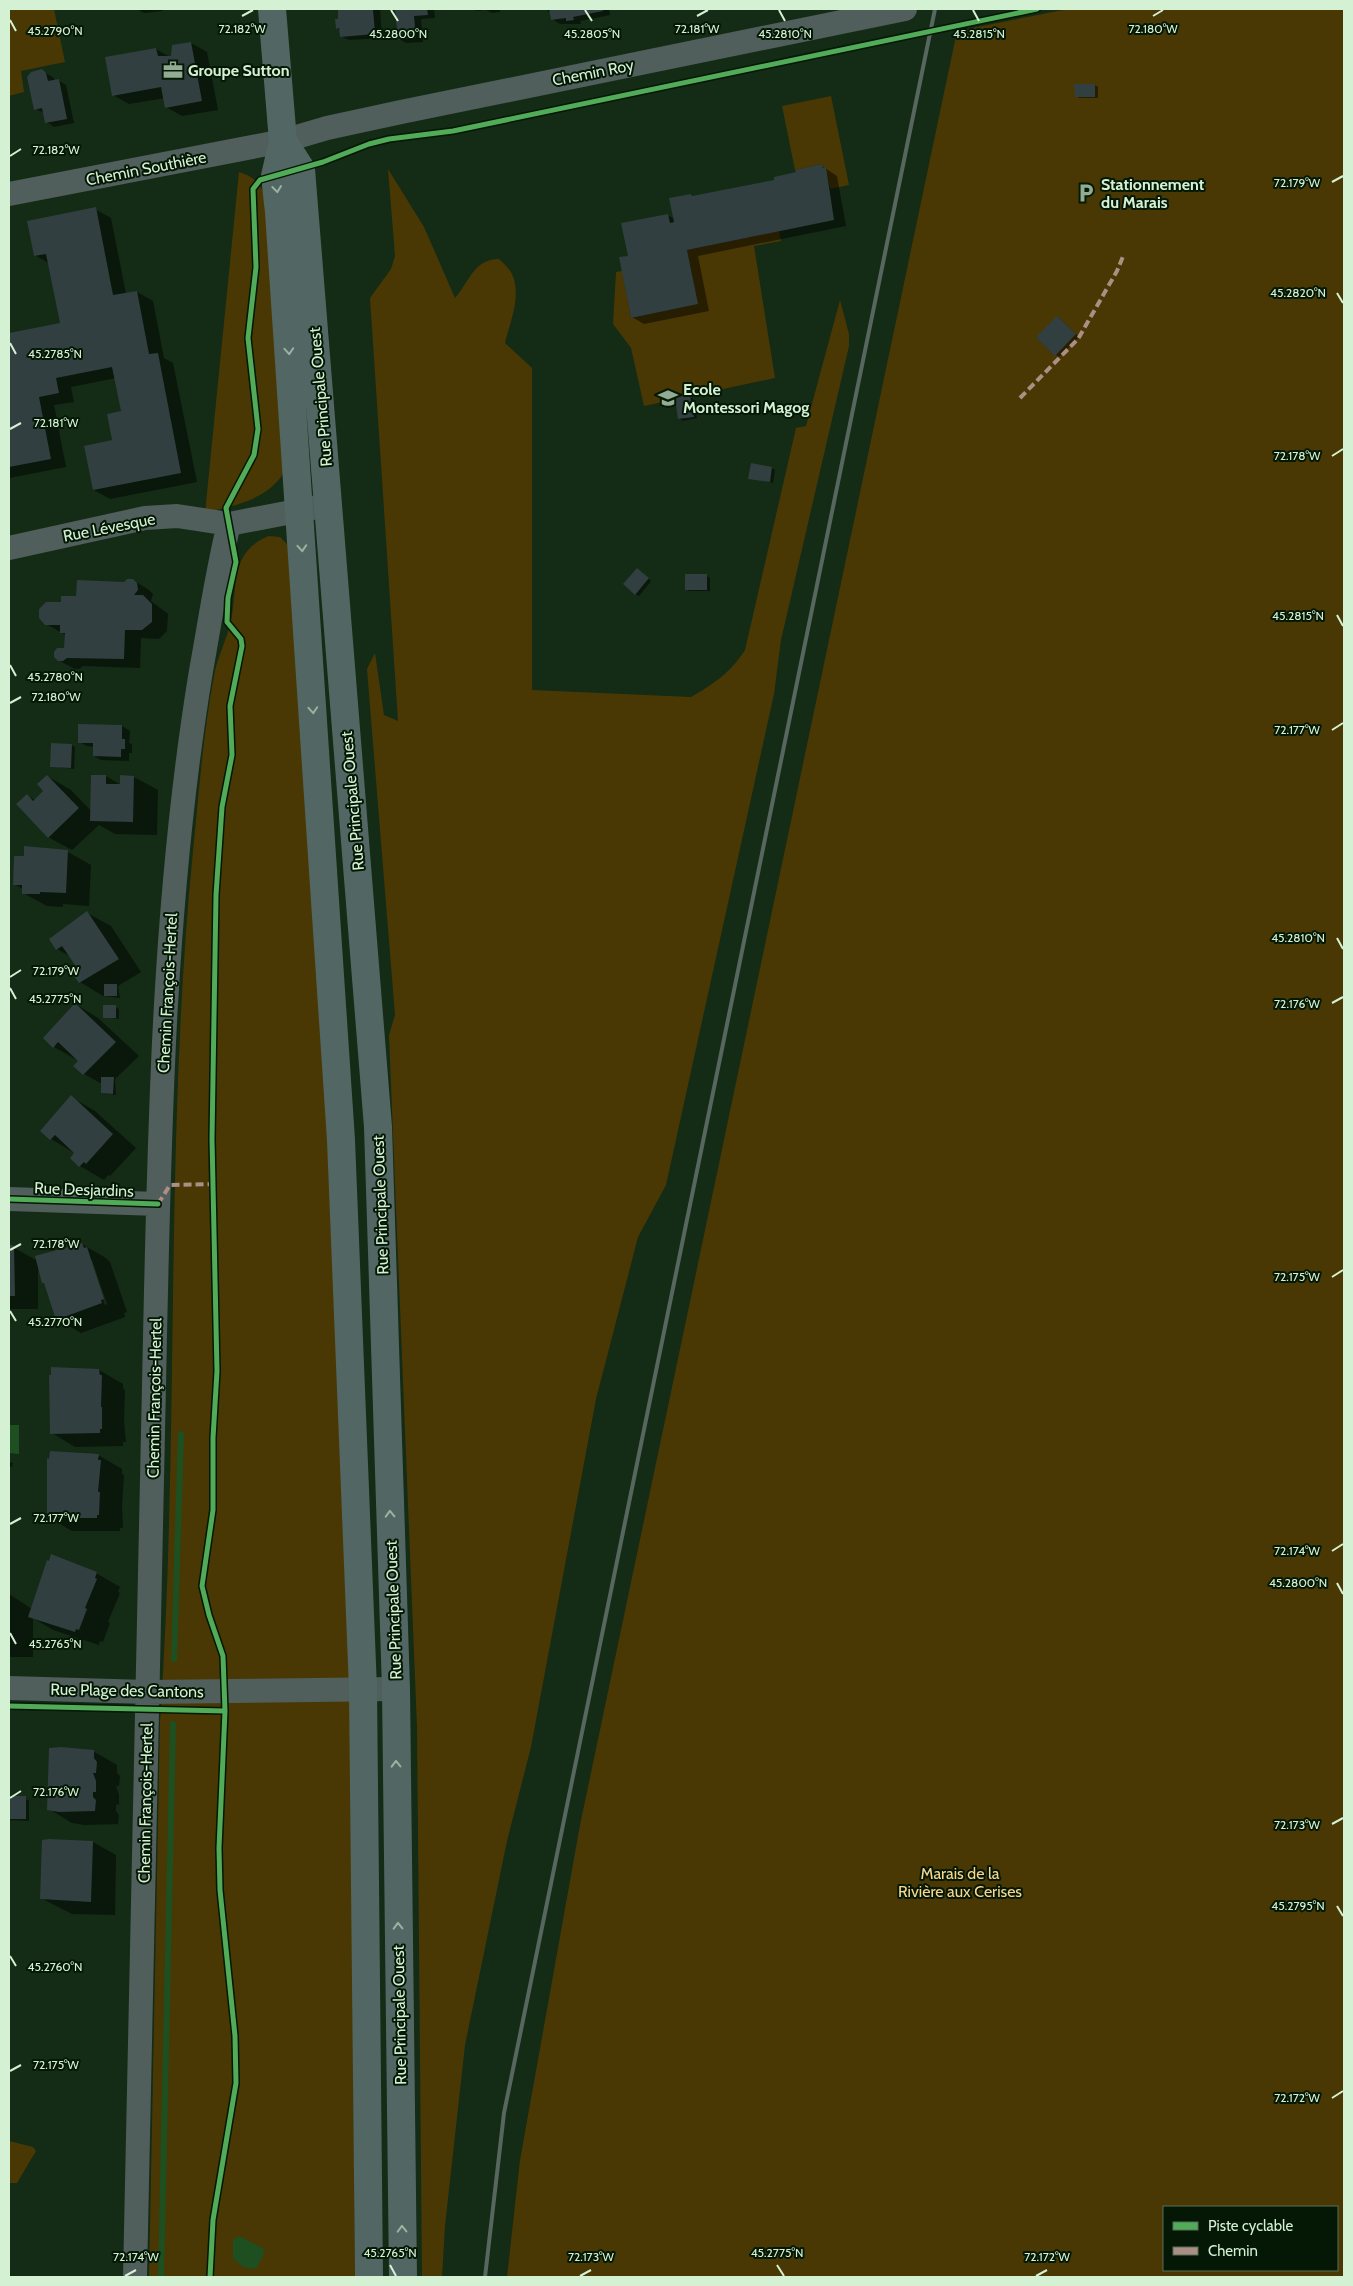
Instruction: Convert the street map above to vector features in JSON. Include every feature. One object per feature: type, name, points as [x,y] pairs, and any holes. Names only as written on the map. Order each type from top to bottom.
[{"type":"main road","name":"Rue Principale Ouest","points":[[272,9],[283,141],[275,176],[341,1140],[363,1689],[369,2277]]},
{"type":"main road","name":"Rue Principale Ouest","points":[[283,141],[301,169],[378,1127],[396,1689],[403,2277]]},
{"type":"street","name":"Chemin Roy","points":[[283,141],[327,128],[392,114],[905,9]]},
{"type":"street","name":"Chemin Southière","points":[[9,194],[283,141]]},
{"type":"street","name":"Rue Lévesque","points":[[9,548],[145,518],[177,516],[229,524],[328,505]]},
{"type":"street","name":"Chemin François-Hertel","points":[[135,2277],[163,1040],[177,853],[197,698],[220,558],[229,524]]},
{"type":"street","name":"Rue Desjardins","points":[[9,1199],[158,1204]]},
{"type":"street","name":"Rue Plage des Cantons","points":[[9,1688],[148,1692],[396,1689]]},
{"type":"green space","points":[[9,9],[54,9],[65,62],[21,71],[24,92],[9,96]]},
{"type":"green space","name":"Marais de la Rivière aux Cerises","points":[[1068,9],[1344,9],[1344,2277],[507,2277],[520,2160],[580,1825],[957,31]]},
{"type":"green space","points":[[831,96],[849,185],[830,189],[826,168],[823,168],[822,164],[795,170],[782,106]]},
{"type":"green space","points":[[388,169],[424,227],[455,298],[473,272],[491,260],[499,259],[511,272],[515,282],[514,309],[505,343],[532,368],[532,690],[691,697],[715,682],[734,665],[745,650],[796,428],[806,426],[840,300],[849,334],[849,346],[781,640],[774,694],[666,1185],[638,1237],[596,1399],[531,1747],[507,1841],[465,2045],[445,2226],[442,2277],[422,2277],[417,1727],[389,1035],[395,1015],[367,669],[375,653],[384,715],[398,721],[370,298],[391,269],[395,256]]},
{"type":"green space","points":[[239,172],[256,181],[266,198],[283,474],[267,490],[248,501],[205,513]]},
{"type":"green space","points":[[779,231],[781,241],[754,246],[775,378],[644,406],[631,348],[613,324],[616,272],[622,271],[631,318],[697,304],[687,250]]},
{"type":"green space","points":[[269,536],[280,537],[289,546],[327,1059],[350,1643],[355,2277],[149,2277],[160,1722],[170,1504],[175,1177],[178,1068],[184,960],[202,763],[214,676],[230,624],[237,574],[241,562],[246,552],[256,543]]},
{"type":"green space","points":[[9,2141],[33,2147],[36,2151],[17,2183],[9,2183]]},
{"type":"shaded area","points":[[9,1425],[19,1425],[19,1454],[9,1453]]},
{"type":"shaded area","points":[[241,2237],[264,2249],[263,2256],[256,2268],[250,2269],[243,2266],[233,2258],[233,2240]]},
{"type":"building","points":[[338,9],[373,9],[375,34],[340,37],[339,28],[336,29],[335,19],[338,19]]},
{"type":"building","points":[[395,9],[427,9],[428,15],[414,16],[416,38],[398,40]]},
{"type":"building","points":[[549,9],[602,9],[603,11],[573,17],[574,20],[566,21],[566,18],[551,20]]},
{"type":"building","points":[[191,42],[202,101],[165,108],[161,87],[112,96],[105,57],[156,48],[158,56],[171,56],[172,45]]},
{"type":"building","points":[[42,69],[46,73],[48,81],[59,79],[67,119],[45,123],[42,108],[34,110],[27,77],[31,72]]},
{"type":"building","points":[[1074,84],[1095,84],[1095,97],[1075,97]]},
{"type":"building","points":[[822,164],[823,168],[826,167],[834,220],[687,250],[698,304],[631,318],[619,257],[628,256],[621,223],[668,214],[670,223],[674,222],[669,198],[691,194],[692,196],[774,180],[774,177],[796,172],[795,170]]},
{"type":"building","points":[[96,207],[113,295],[137,291],[149,354],[158,353],[181,473],[93,490],[84,446],[112,440],[107,414],[121,411],[112,367],[56,378],[59,393],[39,397],[51,459],[9,467],[9,333],[60,323],[46,254],[34,256],[27,221]]},
{"type":"building","points":[[1057,316],[1076,334],[1055,356],[1036,337]]},
{"type":"building","points":[[690,395],[694,417],[678,419],[675,398]]},
{"type":"building","points":[[751,463],[772,467],[770,482],[748,479]]},
{"type":"building","points":[[637,568],[649,578],[635,595],[623,584]]},
{"type":"building","points":[[685,574],[707,574],[707,590],[685,590]]},
{"type":"building","points":[[127,579],[133,579],[137,583],[138,590],[134,595],[143,595],[152,604],[152,622],[142,630],[125,630],[124,659],[67,658],[63,661],[58,661],[54,657],[54,652],[57,648],[64,648],[65,633],[60,633],[60,625],[45,625],[39,618],[39,609],[46,602],[61,602],[61,596],[76,596],[77,580],[124,582]]},
{"type":"building","points":[[78,724],[122,725],[122,739],[125,739],[125,749],[121,749],[121,757],[93,756],[93,743],[78,743]]},
{"type":"building","points":[[51,743],[72,744],[71,768],[50,767]]},
{"type":"building","points":[[47,775],[79,808],[48,838],[16,804],[27,794],[33,801],[43,791],[37,784]]},
{"type":"building","points":[[91,775],[106,775],[106,784],[120,784],[120,775],[134,776],[133,822],[90,821]]},
{"type":"building","points":[[24,846],[68,850],[66,893],[40,892],[40,894],[22,894],[22,885],[13,885],[14,856],[24,856]]},
{"type":"building","points":[[87,911],[119,959],[79,983],[71,972],[77,968],[62,946],[56,950],[49,939]]},
{"type":"building","points":[[104,984],[117,984],[117,996],[104,996]]},
{"type":"building","points":[[75,1003],[116,1042],[83,1075],[73,1066],[78,1061],[58,1042],[53,1048],[43,1038]]},
{"type":"building","points":[[103,1005],[116,1005],[116,1018],[103,1018]]},
{"type":"building","points":[[101,1077],[114,1077],[113,1094],[101,1093]]},
{"type":"building","points":[[71,1095],[113,1134],[86,1164],[84,1162],[79,1167],[70,1158],[74,1153],[55,1135],[50,1140],[40,1131]]},
{"type":"building","points":[[82,1243],[84,1248],[87,1247],[104,1299],[101,1300],[102,1303],[56,1320],[44,1283],[42,1283],[35,1256]]},
{"type":"building","points":[[9,1244],[14,1246],[15,1296],[9,1296]]},
{"type":"building","points":[[51,1367],[99,1369],[100,1375],[102,1375],[102,1429],[100,1429],[100,1433],[50,1434],[49,1375],[51,1375]]},
{"type":"building","points":[[50,1451],[99,1454],[98,1460],[101,1460],[98,1492],[100,1492],[99,1515],[97,1515],[97,1518],[47,1518],[47,1458],[49,1459]]},
{"type":"building","points":[[51,1554],[97,1572],[95,1578],[97,1579],[85,1608],[87,1609],[79,1630],[76,1629],[75,1632],[28,1617],[47,1560],[49,1561]]},
{"type":"building","points":[[61,1747],[94,1750],[94,1758],[97,1762],[96,1773],[93,1773],[96,1781],[96,1792],[93,1792],[93,1797],[96,1800],[95,1811],[59,1812],[47,1810],[49,1748]]},
{"type":"building","points":[[9,1796],[26,1796],[26,1819],[9,1819]]},
{"type":"building","points":[[42,1840],[93,1841],[91,1902],[40,1899]]},
{"type":"waterway","points":[[174,1659],[181,1434]]},
{"type":"waterway","points":[[161,2277],[173,1724]]},
{"type":"railway","points":[[485,2277],[504,2113],[935,9]]},
{"type":"marked path","points":[[1020,398],[1078,339],[1117,271],[1124,254]]},
{"type":"marked path","points":[[158,1204],[170,1185],[213,1184]]},
{"type":"cycle path","points":[[210,2277],[213,2220],[236,2083],[235,2036],[220,1890],[219,1848],[225,1711],[223,1656],[209,1615],[202,1586],[213,1510],[213,1438],[217,1371],[212,1139],[216,895],[222,807],[232,755],[230,706],[242,646],[241,639],[227,622],[228,598],[236,562],[226,508],[254,455],[258,429],[248,338],[256,267],[253,189],[260,180],[323,162],[369,144],[389,139],[453,131],[1037,9]]},
{"type":"cycle path","points":[[9,1199],[158,1204]]},
{"type":"cycle path","points":[[9,1706],[225,1711]]},
{"type":"place","name":"Groupe Sutton","points":[[173,70]]},
{"type":"place","name":"Stationnement du Marais","points":[[1086,193]]},
{"type":"place","name":"Ecole Montessori Magog","points":[[668,398]]}]
